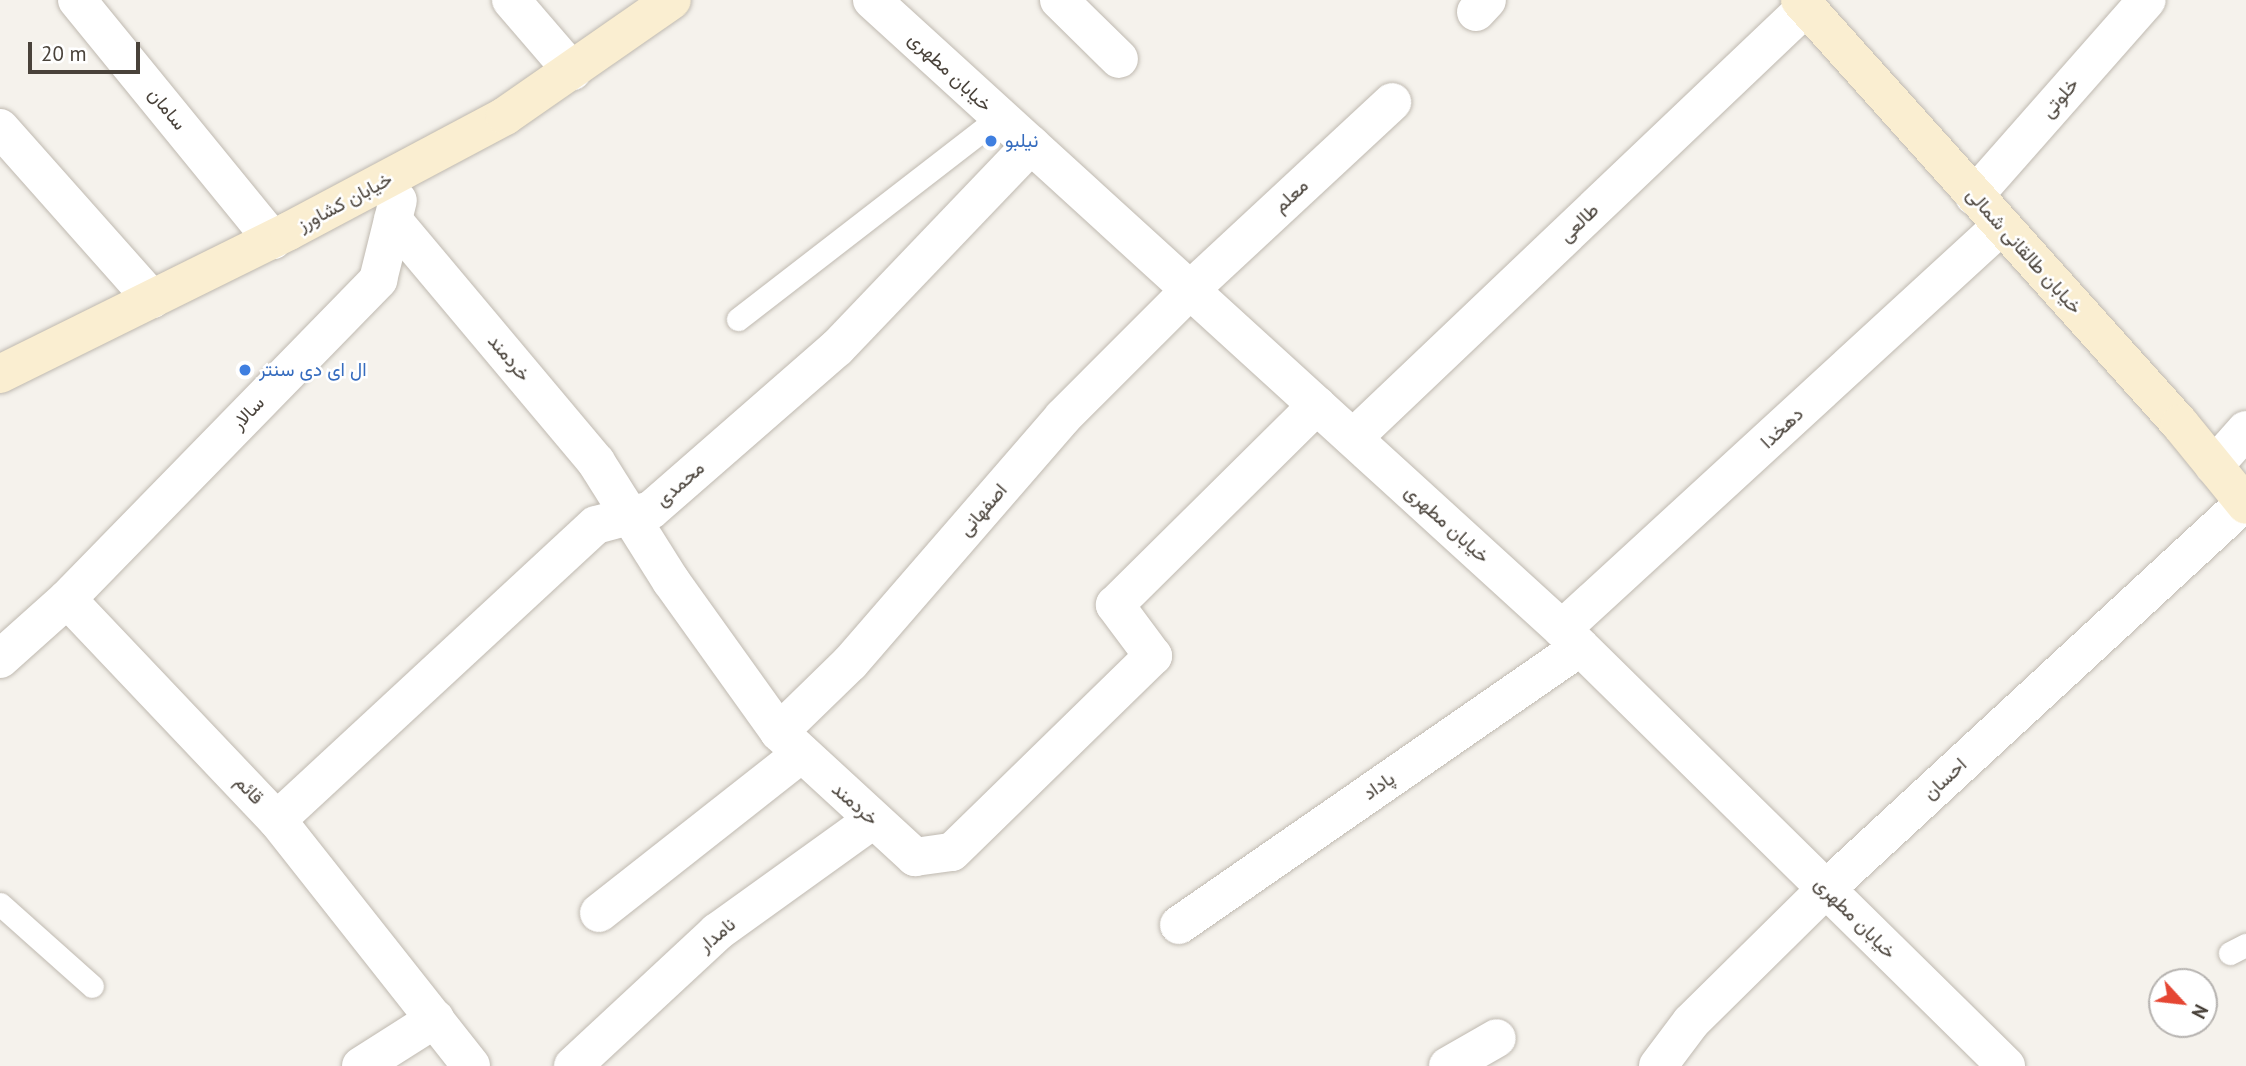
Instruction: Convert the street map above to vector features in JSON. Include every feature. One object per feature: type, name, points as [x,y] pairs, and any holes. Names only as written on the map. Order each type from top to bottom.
[{"type":"main road","name":"خیابان کشاورز","points":[[0,374],[152,299],[265,229],[407,169],[505,116],[672,0]]},
{"type":"main road","name":"خیابان طالقانی شمالی","points":[[1803,3],[2245,504]]},
{"type":"street","name":"سامان","points":[[77,0],[265,229]]},
{"type":"street","points":[[511,0],[572,71]]},
{"type":"street","name":"خیابان مطهری","points":[[872,0],[1571,638],[2006,1066]]},
{"type":"street","points":[[1059,0],[1119,59]]},
{"type":"street","name":"خلوتی","points":[[1974,196],[2147,0]]},
{"type":"street","name":"طالعی","points":[[1353,438],[1803,3]]},
{"type":"street","name":"معلم","points":[[1190,290],[1392,102]]},
{"type":"street","points":[[0,128],[152,299]]},
{"type":"street","name":"محمدی","points":[[277,820],[596,525],[651,510],[836,348],[1031,145]]},
{"type":"street","name":"سالار","points":[[67,599],[378,280],[407,169]]},
{"type":"street","name":"خردمند","points":[[393,220],[596,462],[629,515],[789,743],[915,857],[952,852],[1153,656],[1115,605],[1317,405]]},
{"type":"street","name":"دهخدا","points":[[1571,638],[2001,226]]},
{"type":"street","name":"اصفهانی","points":[[599,914],[789,743],[850,663],[1063,417],[1190,290]]},
{"type":"street","points":[[2214,466],[2246,430]]},
{"type":"street","name":"احسان","points":[[1658,1066],[1691,1022],[1826,889],[2245,504]]},
{"type":"street","points":[[0,659],[67,599]]},
{"type":"street","name":"قائم","points":[[67,599],[277,820],[471,1066]]},
{"type":"street","name":"پاداد","points":[[1179,925],[1571,638]]},
{"type":"street","name":"نامدار","points":[[573,1066],[717,932],[873,820]]},
{"type":"street","points":[[361,1066],[435,1019]]},
{"type":"street","points":[[1448,1066],[1497,1038]]},
{"type":"lane","points":[[738,319],[999,117]]},
{"type":"lane","points":[[0,904],[92,986]]},
{"type":"place","name":"نیلبو","points":[[991,141]]},
{"type":"place","name":"ال ای دی سنتر","points":[[245,370]]}]
